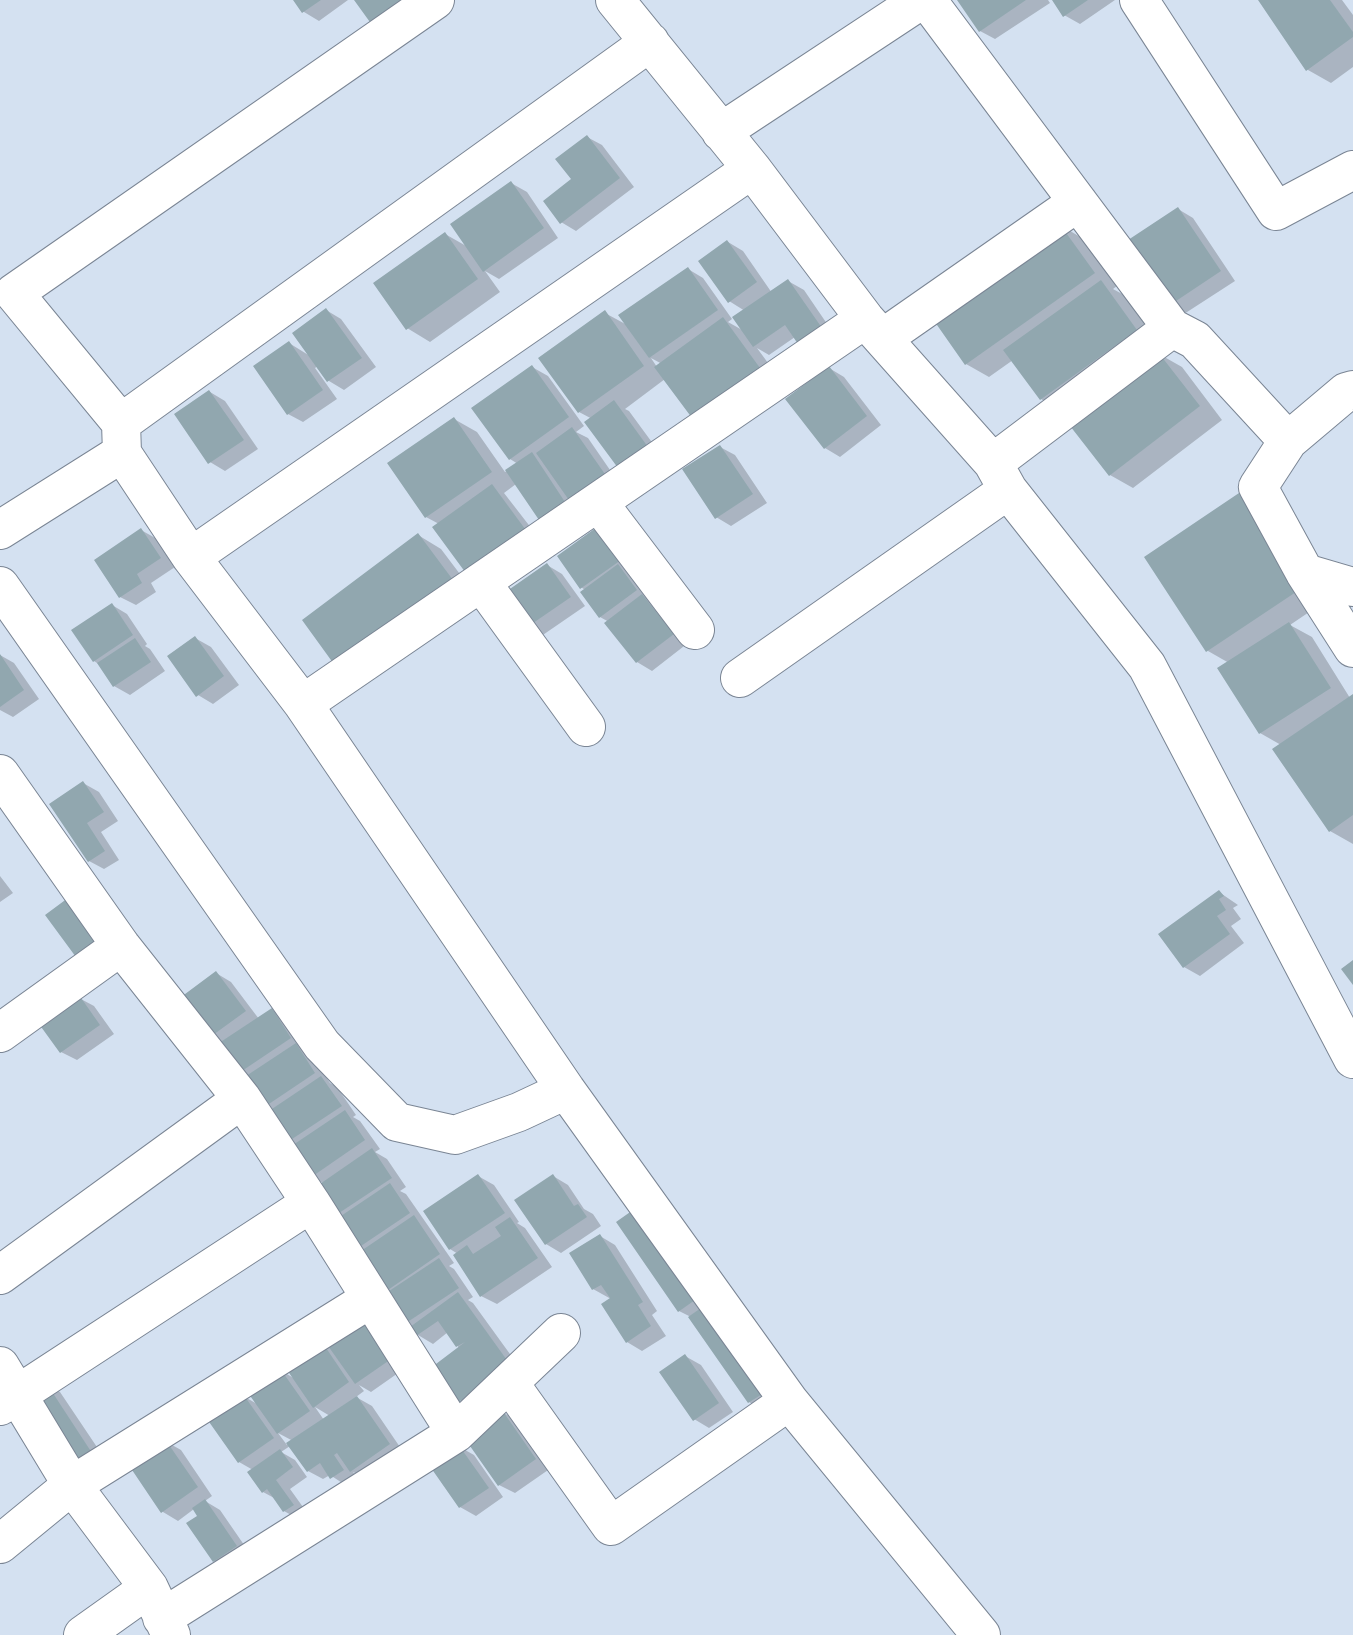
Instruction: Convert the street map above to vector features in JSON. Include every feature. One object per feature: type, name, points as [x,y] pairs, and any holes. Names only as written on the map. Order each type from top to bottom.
[{"type":"street","points":[[435,0],[14,293],[122,438],[191,557],[303,704],[566,1090],[789,1401],[981,1635]]},
{"type":"street","points":[[615,0],[752,169],[874,328],[1001,477],[1147,666],[1351,1053]]},
{"type":"street","points":[[721,132],[921,0]]},
{"type":"street","points":[[927,0],[1172,328],[1195,340],[1288,441]]},
{"type":"street","points":[[1139,0],[1276,211],[1353,170]]},
{"type":"street","points":[[0,530],[650,42]]},
{"type":"street","points":[[191,557],[752,169]]},
{"type":"street","points":[[303,704],[598,502],[1078,202]]},
{"type":"street","points":[[740,678],[1001,477],[1172,328]]},
{"type":"street","points":[[1353,390],[1346,392],[1288,441],[1258,487],[1305,573],[1353,648]]},
{"type":"street","points":[[598,502],[695,630]]},
{"type":"street","points":[[1305,573],[1353,587]]},
{"type":"street","points":[[481,582],[586,727]]},
{"type":"street","points":[[0,586],[322,1045],[397,1122],[455,1135],[519,1112],[566,1090]]},
{"type":"street","points":[[5,791],[121,946],[242,1099],[456,1433]]},
{"type":"street","points":[[0,1033],[121,946]]},
{"type":"street","points":[[0,1275],[242,1099]]},
{"type":"street","points":[[161,1614],[6,1389],[310,1203]]},
{"type":"street","points":[[0,1544],[72,1485],[370,1299]]},
{"type":"street","points":[[83,1635],[161,1614],[456,1433],[561,1333]]},
{"type":"street","points":[[510,1384],[611,1525],[789,1401]]},
{"type":"building","points":[[293,0],[321,0],[302,13]]},
{"type":"building","points":[[354,0],[404,0],[380,36]]},
{"type":"building","points":[[957,0],[1026,0],[979,32]]},
{"type":"building","points":[[1052,0],[1088,0],[1063,17]]},
{"type":"building","points":[[1258,0],[1330,0],[1353,32],[1353,37],[1306,71]]},
{"type":"building","points":[[587,135],[620,178],[560,224],[543,201],[571,179],[555,159]]},
{"type":"building","points":[[511,181],[544,228],[483,272],[450,224]]},
{"type":"building","points":[[1178,207],[1221,271],[1167,307],[1125,242]]},
{"type":"building","points":[[1059,223],[1095,273],[965,365],[930,315]]},
{"type":"building","points":[[445,232],[478,279],[406,330],[373,283]]},
{"type":"building","points":[[727,240],[757,282],[728,303],[698,261]]},
{"type":"building","points":[[688,267],[718,310],[649,358],[618,315]]},
{"type":"building","points":[[788,279],[822,328],[798,344],[785,325],[753,347],[732,317]]},
{"type":"building","points":[[1101,280],[1137,330],[1040,400],[1003,350]]},
{"type":"building","points":[[326,308],[362,358],[327,382],[292,333]]},
{"type":"building","points":[[605,310],[644,366],[578,413],[538,358]]},
{"type":"building","points":[[723,317],[760,368],[692,418],[654,367]]},
{"type":"building","points":[[289,341],[323,390],[287,415],[253,366]]},
{"type":"building","points":[[1158,352],[1200,406],[1109,476],[1067,422]]},
{"type":"building","points":[[532,365],[569,417],[509,460],[471,408]]},
{"type":"building","points":[[829,366],[867,416],[824,449],[785,399]]},
{"type":"building","points":[[209,390],[244,440],[208,464],[174,414]]},
{"type":"building","points":[[614,400],[648,447],[618,468],[584,422]]},
{"type":"building","points":[[454,417],[492,472],[425,518],[387,463]]},
{"type":"building","points":[[572,427],[607,477],[571,503],[536,453]]},
{"type":"building","points":[[720,445],[753,494],[715,519],[682,469]]},
{"type":"building","points":[[532,452],[565,502],[539,520],[505,470]]},
{"type":"building","points":[[492,484],[528,533],[468,576],[432,527]]},
{"type":"building","points":[[1239,493],[1302,588],[1206,652],[1144,557]]},
{"type":"building","points":[[597,527],[621,560],[580,589],[557,556]]},
{"type":"building","points":[[141,528],[161,558],[137,574],[142,583],[119,598],[94,560]]},
{"type":"building","points":[[418,533],[453,580],[336,667],[302,620]]},
{"type":"building","points":[[547,563],[571,597],[520,632],[497,598]]},
{"type":"building","points":[[618,564],[637,590],[599,618],[580,592]]},
{"type":"building","points":[[642,594],[674,634],[636,663],[604,623]]},
{"type":"building","points":[[112,603],[133,635],[93,662],[71,630]]},
{"type":"building","points":[[1289,622],[1331,688],[1259,734],[1217,668]]},
{"type":"building","points":[[195,636],[224,676],[196,697],[167,656]]},
{"type":"building","points":[[135,638],[151,662],[113,687],[97,663]]},
{"type":"building","points":[[0,654],[24,690],[0,707]]},
{"type":"building","points":[[1353,694],[1353,815],[1329,832],[1272,749]]},
{"type":"building","points":[[83,781],[104,812],[87,823],[105,851],[88,862],[49,804]]},
{"type":"building","points":[[1219,890],[1224,896],[1219,899],[1226,910],[1217,916],[1230,934],[1183,968],[1158,934]]},
{"type":"building","points":[[72,895],[111,948],[84,968],[45,915]]},
{"type":"building","points":[[1353,960],[1353,985],[1341,969]]},
{"type":"building","points":[[216,971],[246,1011],[206,1040],[177,1000]]},
{"type":"building","points":[[79,995],[100,1025],[60,1053],[39,1024]]},
{"type":"building","points":[[272,1008],[291,1038],[236,1075],[216,1045]]},
{"type":"building","points":[[296,1043],[315,1073],[260,1110],[240,1080]]},
{"type":"building","points":[[321,1076],[342,1106],[286,1143],[266,1113]]},
{"type":"building","points":[[345,1110],[365,1140],[310,1178],[290,1147]]},
{"type":"building","points":[[372,1148],[392,1178],[336,1215],[317,1186]]},
{"type":"building","points":[[478,1174],[505,1213],[449,1250],[423,1211]]},
{"type":"building","points":[[553,1174],[574,1206],[578,1204],[587,1217],[545,1245],[514,1200]]},
{"type":"building","points":[[390,1183],[410,1213],[355,1250],[335,1220]]},
{"type":"building","points":[[643,1203],[705,1293],[678,1312],[616,1222]]},
{"type":"building","points":[[414,1215],[440,1254],[385,1292],[358,1253]]},
{"type":"building","points":[[510,1217],[538,1258],[480,1297],[453,1255],[467,1245],[473,1254],[501,1236],[495,1227]]},
{"type":"building","points":[[600,1234],[643,1302],[638,1305],[651,1326],[626,1343],[601,1304],[610,1298],[601,1285],[592,1290],[569,1253]]},
{"type":"building","points":[[439,1258],[459,1288],[403,1325],[383,1295]]},
{"type":"building","points":[[458,1292],[509,1363],[459,1402],[432,1367],[465,1342],[456,1347],[438,1321],[416,1336],[410,1327]]},
{"type":"building","points":[[714,1299],[775,1386],[748,1403],[688,1317]]},
{"type":"building","points":[[360,1309],[397,1355],[355,1384],[321,1336]]},
{"type":"building","points":[[320,1339],[349,1382],[313,1408],[283,1364]]},
{"type":"building","points":[[685,1354],[719,1403],[693,1421],[659,1372]]},
{"type":"building","points":[[279,1367],[310,1411],[277,1434],[246,1390]]},
{"type":"building","points":[[45,1381],[92,1453],[76,1464],[33,1389]]},
{"type":"building","points":[[243,1394],[274,1438],[238,1463],[207,1419]]},
{"type":"building","points":[[357,1396],[390,1444],[350,1472],[337,1453],[334,1455],[344,1470],[330,1479],[320,1463],[307,1472],[286,1443]]},
{"type":"building","points":[[502,1410],[536,1459],[498,1486],[463,1436]]},
{"type":"building","points":[[165,1439],[198,1487],[161,1513],[128,1464]]},
{"type":"building","points":[[458,1444],[489,1488],[459,1508],[429,1465]]},
{"type":"building","points":[[280,1449],[293,1467],[276,1480],[294,1505],[283,1512],[267,1489],[262,1493],[247,1472]]},
{"type":"building","points":[[205,1499],[237,1546],[213,1562],[186,1523],[197,1516],[192,1508]]}]
